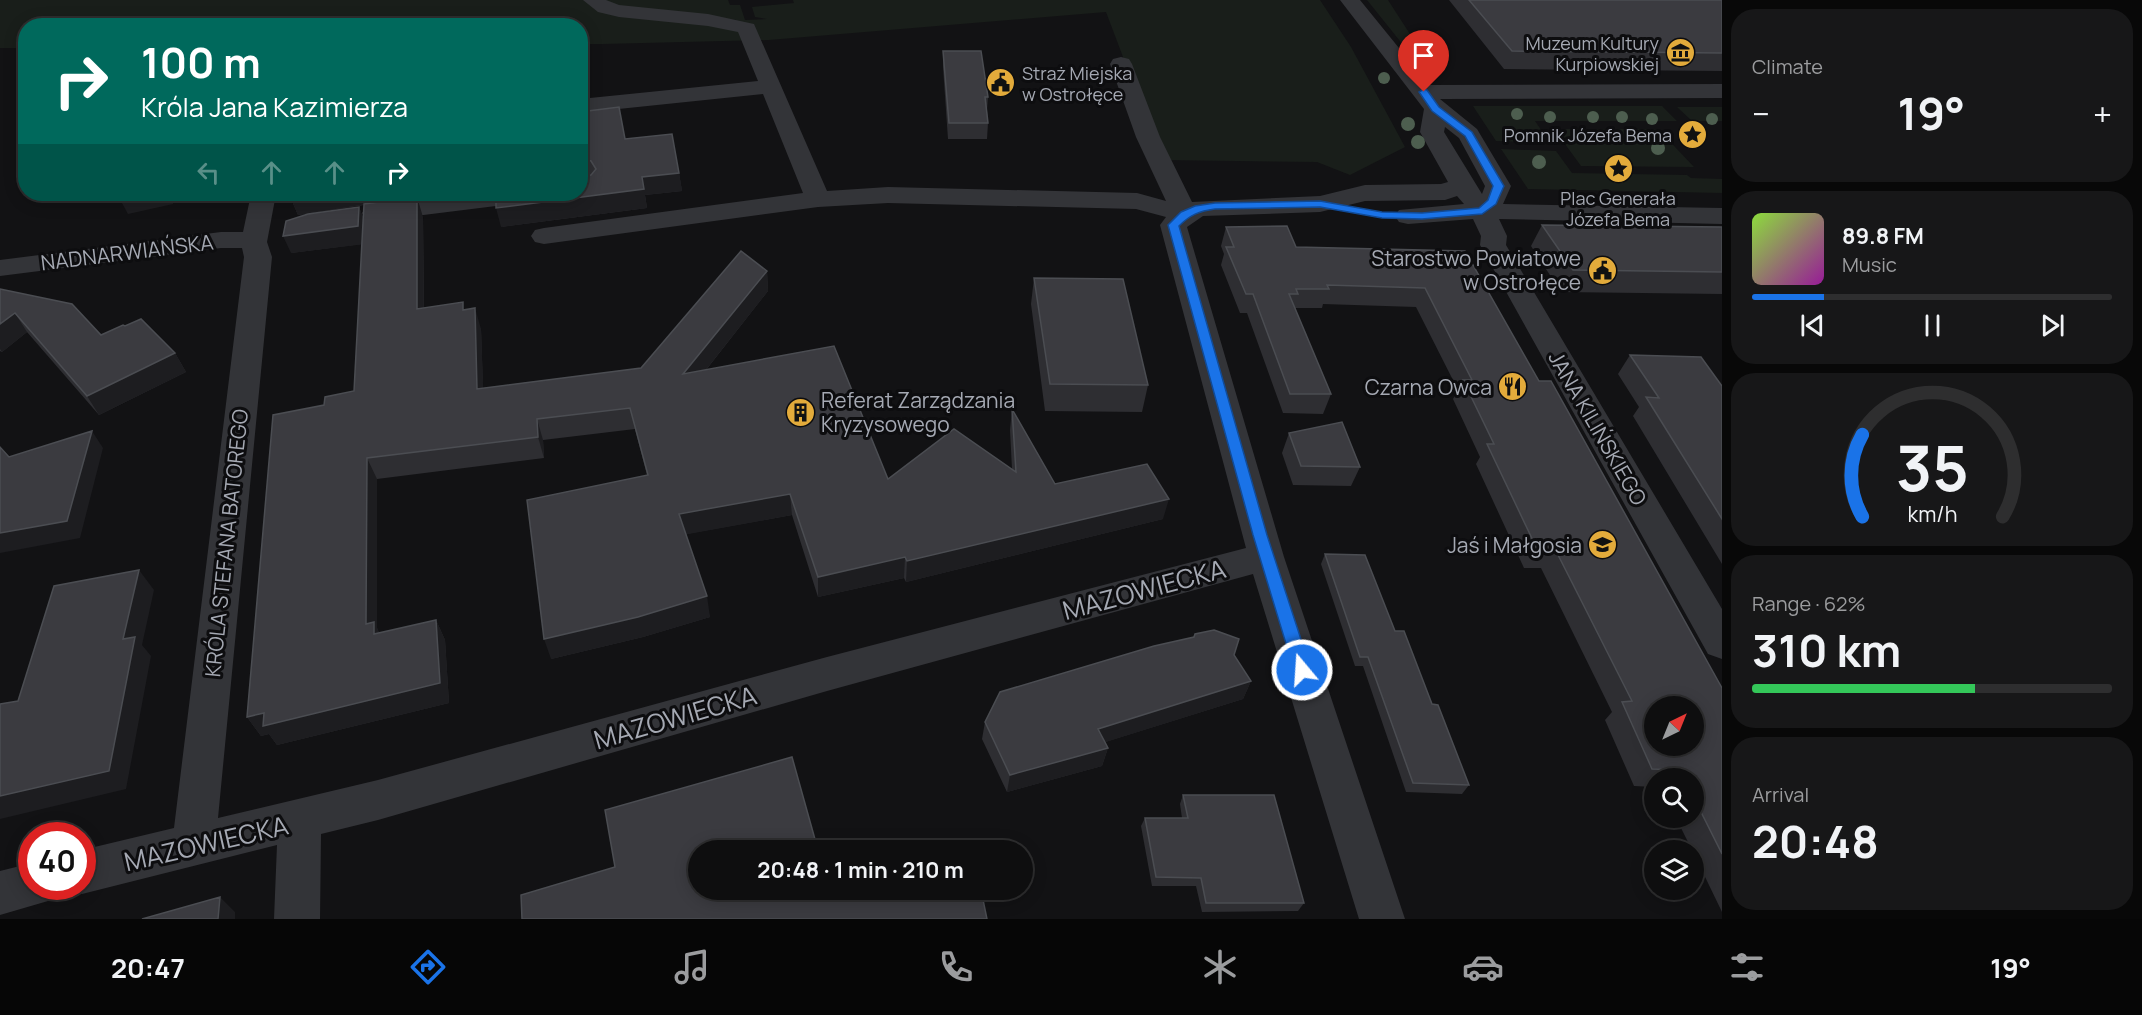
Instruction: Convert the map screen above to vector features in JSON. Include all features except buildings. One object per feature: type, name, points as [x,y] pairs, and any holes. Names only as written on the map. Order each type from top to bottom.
[{"type":"street","points":[[593,0],[605,8],[619,11],[708,20],[747,28],[818,199]]},
{"type":"street","points":[[1350,0],[1430,100],[1469,134],[1498,186],[1492,201],[1482,211]]},
{"type":"street","points":[[1121,64],[1148,137],[1185,214]]},
{"type":"street","points":[[588,105],[771,86]]},
{"type":"street","points":[[1430,100],[1722,91]]},
{"type":"street","points":[[1430,100],[1432,132],[1462,185],[1482,211]]},
{"type":"street","points":[[1320,204],[1365,193],[1445,192],[1462,185]]},
{"type":"street","points":[[544,236],[818,199],[888,195],[1113,199],[1137,201],[1185,214]]},
{"type":"street","name":"KRÓLA STEFANA BATOREGO","points":[[195,844],[197,800],[258,257],[268,236],[264,201]]},
{"type":"street","points":[[347,217],[442,201]]},
{"type":"street","points":[[1382,919],[1266,557],[1173,225],[1185,214],[1198,208],[1320,204],[1382,215],[1422,216],[1482,211],[1722,216]]},
{"type":"street","name":"JANA KILIŃSKIEGO","points":[[1482,211],[1494,236],[1493,245],[1722,643]]},
{"type":"street","name":"NADNARWIAŃSKA","points":[[0,268],[268,236]]},
{"type":"street","name":"MAZOWIECKA","points":[[96,869],[300,821],[816,677],[1266,557]]},
{"type":"street","points":[[297,919],[300,821]]},
{"type":"street","points":[[0,893],[18,888]]},
{"type":"shaded area","points":[[0,0],[587,0],[597,8],[634,17],[703,21],[736,20],[612,7],[602,0],[728,0],[730,5],[740,5],[745,20],[767,19],[755,17],[752,7],[794,3],[793,0],[1320,0],[1351,47],[1405,147],[1350,175],[1317,162],[1162,160],[1106,12],[769,40],[603,44],[588,44],[588,18],[18,18],[18,48],[0,48]]},
{"type":"shaded area","points":[[1367,0],[1388,0],[1419,48],[1416,48],[1421,56],[1419,60],[1427,70],[1424,71]]},
{"type":"shaded area","points":[[1473,106],[1662,106],[1677,121],[1535,121],[1550,143],[1496,141]]},
{"type":"shaded area","points":[[1677,107],[1722,107],[1722,121],[1692,121]]},
{"type":"shaded area","points":[[1554,129],[1658,129],[1694,167],[1581,166]]},
{"type":"shaded area","points":[[1501,149],[1556,151],[1572,173],[1687,175],[1691,178],[1722,179],[1722,193],[1528,189]]},
{"type":"place","name":"Muzeum Kultury Kurpiowskiej","points":[[1680,53]]},
{"type":"place","name":"Straż Miejska w Ostrołęce","points":[[1001,83]]},
{"type":"place","name":"Pomnik Józefa Bema","points":[[1693,135]]},
{"type":"place","name":"Plac Generała Józefa Bema","points":[[1618,169]]},
{"type":"place","name":"Starostwo Powiatowe w Ostrołęce","points":[[1602,270]]},
{"type":"place","name":"Czarna Owca","points":[[1513,387]]},
{"type":"place","name":"Referat Zarządzania Kryzysowego","points":[[800,412]]},
{"type":"place","name":"Jaś i Małgosia","points":[[1603,545]]},
{"type":"route","points":[[1302,670],[1266,557],[1188,286],[1173,225],[1176,220],[1198,208],[1215,206],[1320,204],[1382,215],[1422,216],[1482,211],[1492,201],[1498,186],[1469,134],[1436,109],[1424,92]]}]
